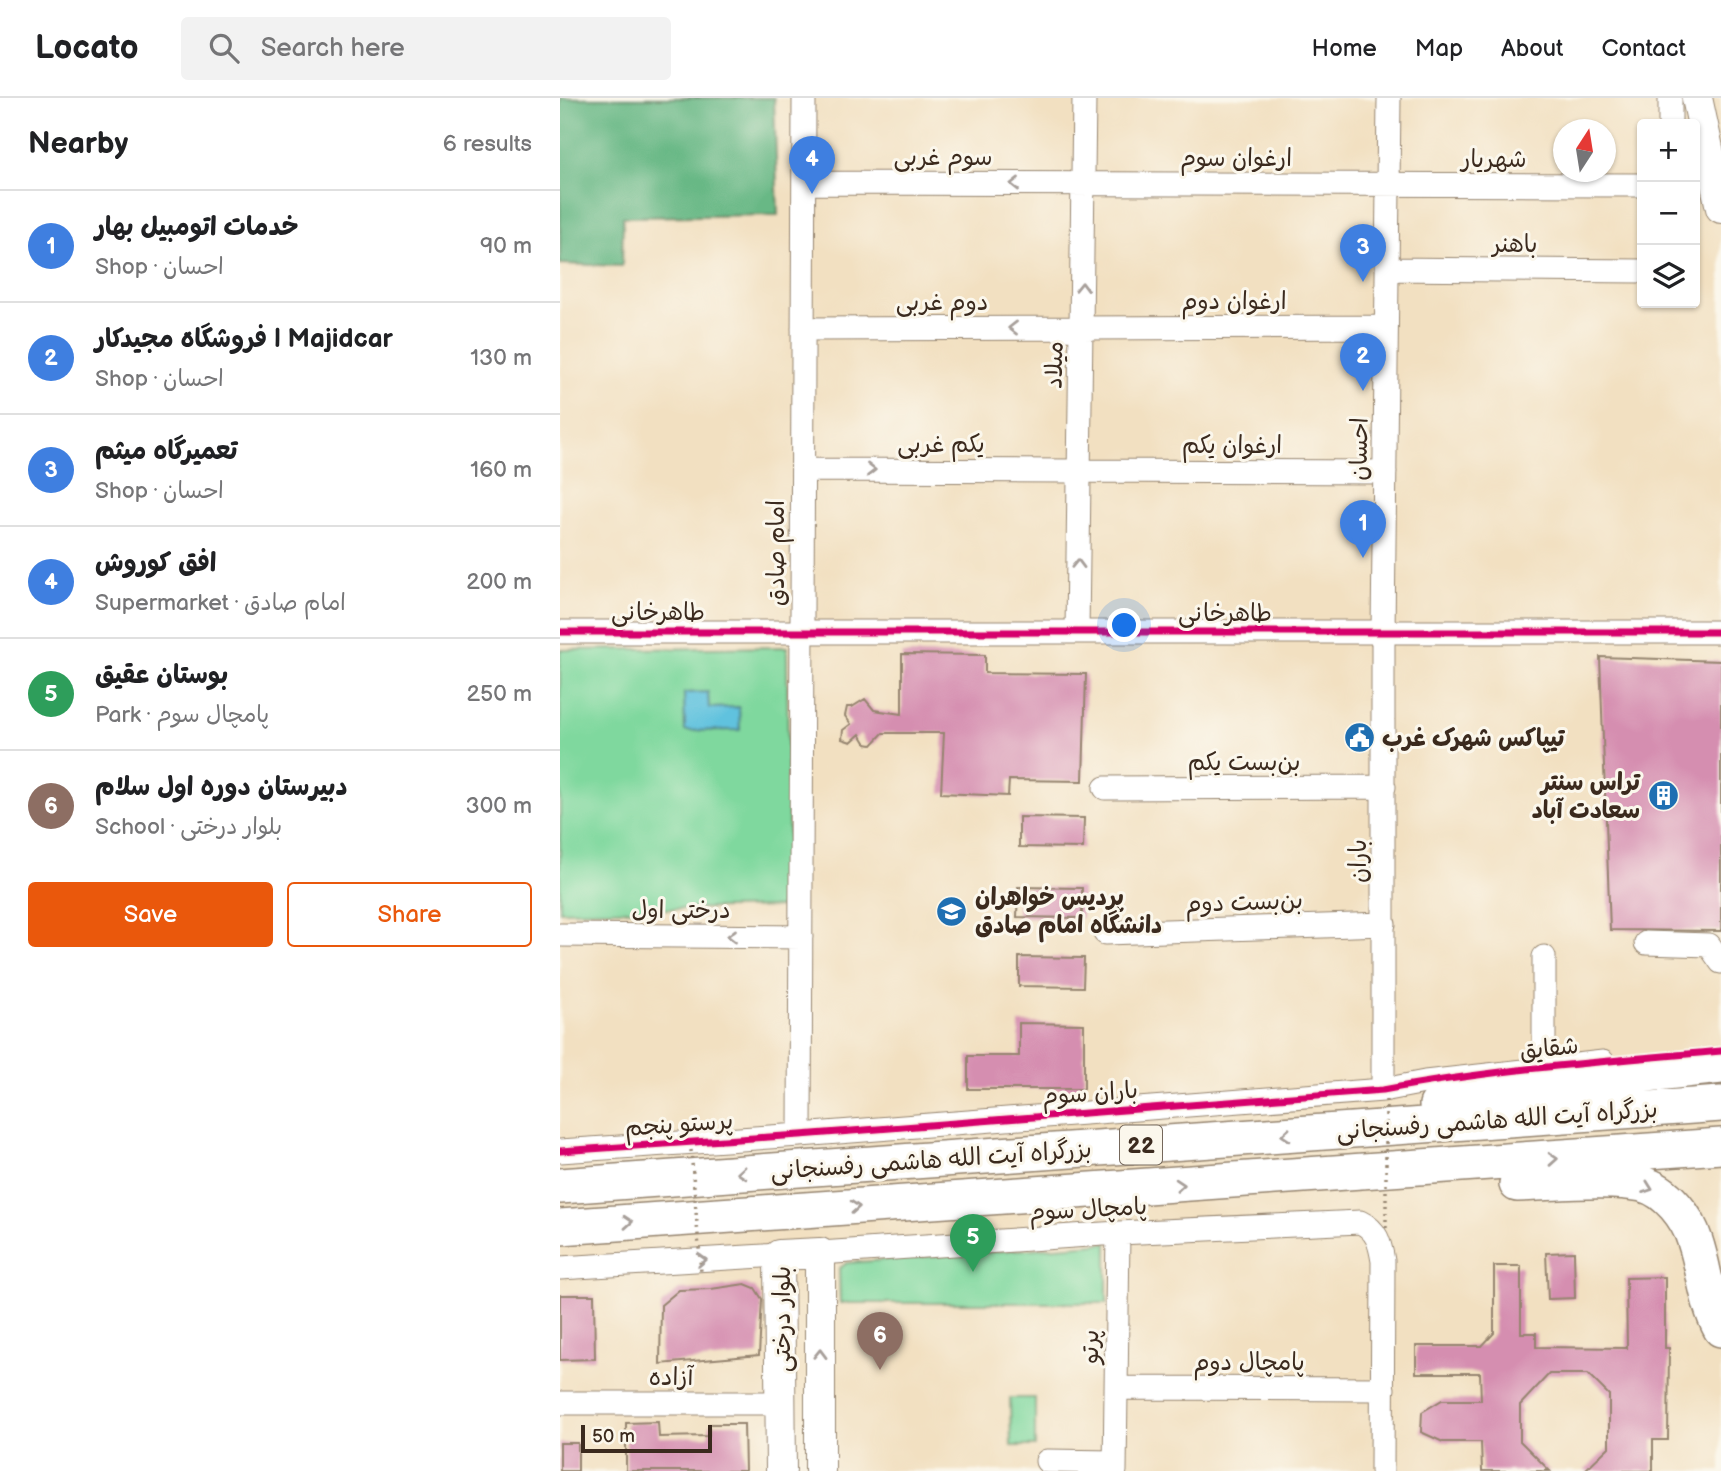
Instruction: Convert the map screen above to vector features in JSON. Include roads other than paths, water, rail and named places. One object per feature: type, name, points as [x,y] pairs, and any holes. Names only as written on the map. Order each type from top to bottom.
[{"type":"highway","points":[[1325,1132],[1401,1111],[1553,1084],[1721,1066]]},
{"type":"highway","name":"بزرگراه آیت الله هاشمی رفسنجانی","points":[[560,1186],[1721,1104]]},
{"type":"highway","name":"بزرگراه آیت الله هاشمی رفسنجانی","points":[[560,1227],[1721,1146]]},
{"type":"highway","points":[[1338,1174],[1368,1188],[1620,1182],[1644,1184],[1660,1192],[1682,1214],[1695,1240],[1712,1314],[1721,1329]]},
{"type":"main road","points":[[1697,98],[1721,208]]},
{"type":"main road","name":"بلوار درختی","points":[[782,1471],[779,1255],[820,1253],[820,1471]]},
{"type":"main road","points":[[781,1403],[819,1403]]},
{"type":"street","name":"امام صادق","points":[[800,1135],[804,98]]},
{"type":"street","name":"میلاد","points":[[1077,632],[1084,98]]},
{"type":"street","name":"احسان","points":[[1383,632],[1389,98]]},
{"type":"street","points":[[1670,98],[1670,119]]},
{"type":"street","name":"سوم غربی","points":[[804,183],[1083,184]]},
{"type":"street","name":"ارغوان سوم","points":[[1083,184],[1388,185]]},
{"type":"street","name":"شهریار","points":[[1388,185],[1637,185]]},
{"type":"street","name":"باهنر","points":[[1387,270],[1637,271]]},
{"type":"street","name":"ارغوان دوم","points":[[1081,328],[1387,327]]},
{"type":"street","name":"دوم غربی","points":[[803,329],[1081,328]]},
{"type":"street","name":"یکم غربی","points":[[803,470],[1079,471]]},
{"type":"street","name":"ارغوان یکم","points":[[1079,471],[1385,472]]},
{"type":"street","name":"طاهرخانی","points":[[560,632],[1721,632]]},
{"type":"street","name":"باران","points":[[1383,632],[1385,1092]]},
{"type":"street","name":"بن‌بست یکم","points":[[1105,788],[1384,788]]},
{"type":"street","name":"بن‌بست دوم","points":[[1105,933],[1384,924]]},
{"type":"street","name":"درختی اول","points":[[560,935],[801,937]]},
{"type":"street","points":[[1646,943],[1709,945],[1721,962],[1721,976]]},
{"type":"street","points":[[1544,957],[1544,1067]]},
{"type":"street","name":"شقایق","points":[[1385,1092],[1425,1082],[1544,1067],[1721,1051]]},
{"type":"street","name":"باران سوم","points":[[800,1135],[1385,1092]]},
{"type":"street","name":"پرستو پنجم","points":[[560,1151],[800,1135]]},
{"type":"street","name":"پامچال سوم","points":[[820,1253],[1118,1233],[1360,1222],[1370,1227],[1377,1236],[1381,1249],[1382,1389]]},
{"type":"street","name":"پرتو","points":[[1047,1461],[1115,1466],[1118,1233]]},
{"type":"street","points":[[560,1268],[779,1255]]},
{"type":"street","name":"پامچال دوم","points":[[1116,1388],[1382,1389]]},
{"type":"street","points":[[1382,1389],[1382,1471]]},
{"type":"street","name":"آزاده","points":[[560,1403],[781,1403]]},
{"type":"water","points":[[708,692],[709,708],[739,707],[740,730],[685,731],[684,693]]},
{"type":"place","name":"افق کوروش","points":[[812,194]]},
{"type":"place","name":"تعمیرگاه میثم","points":[[1363,282]]},
{"type":"place","name":"فروشگاه مجیدکار | Majidcar","points":[[1363,391]]},
{"type":"place","name":"خدمات اتومبیل بهار","points":[[1363,558]]},
{"type":"place","name":"تیپاکس شهرک غرب","points":[[1359,738]]},
{"type":"place","name":"تراس سنتر سعادت آباد","points":[[1663,796]]},
{"type":"place","name":"پردیس خواهران دانشگاه امام صادق","points":[[952,911]]},
{"type":"place","name":"بوستان عقیق","points":[[973,1272]]},
{"type":"place","name":"دبیرستان دوره اول سلام","points":[[880,1370]]}]
